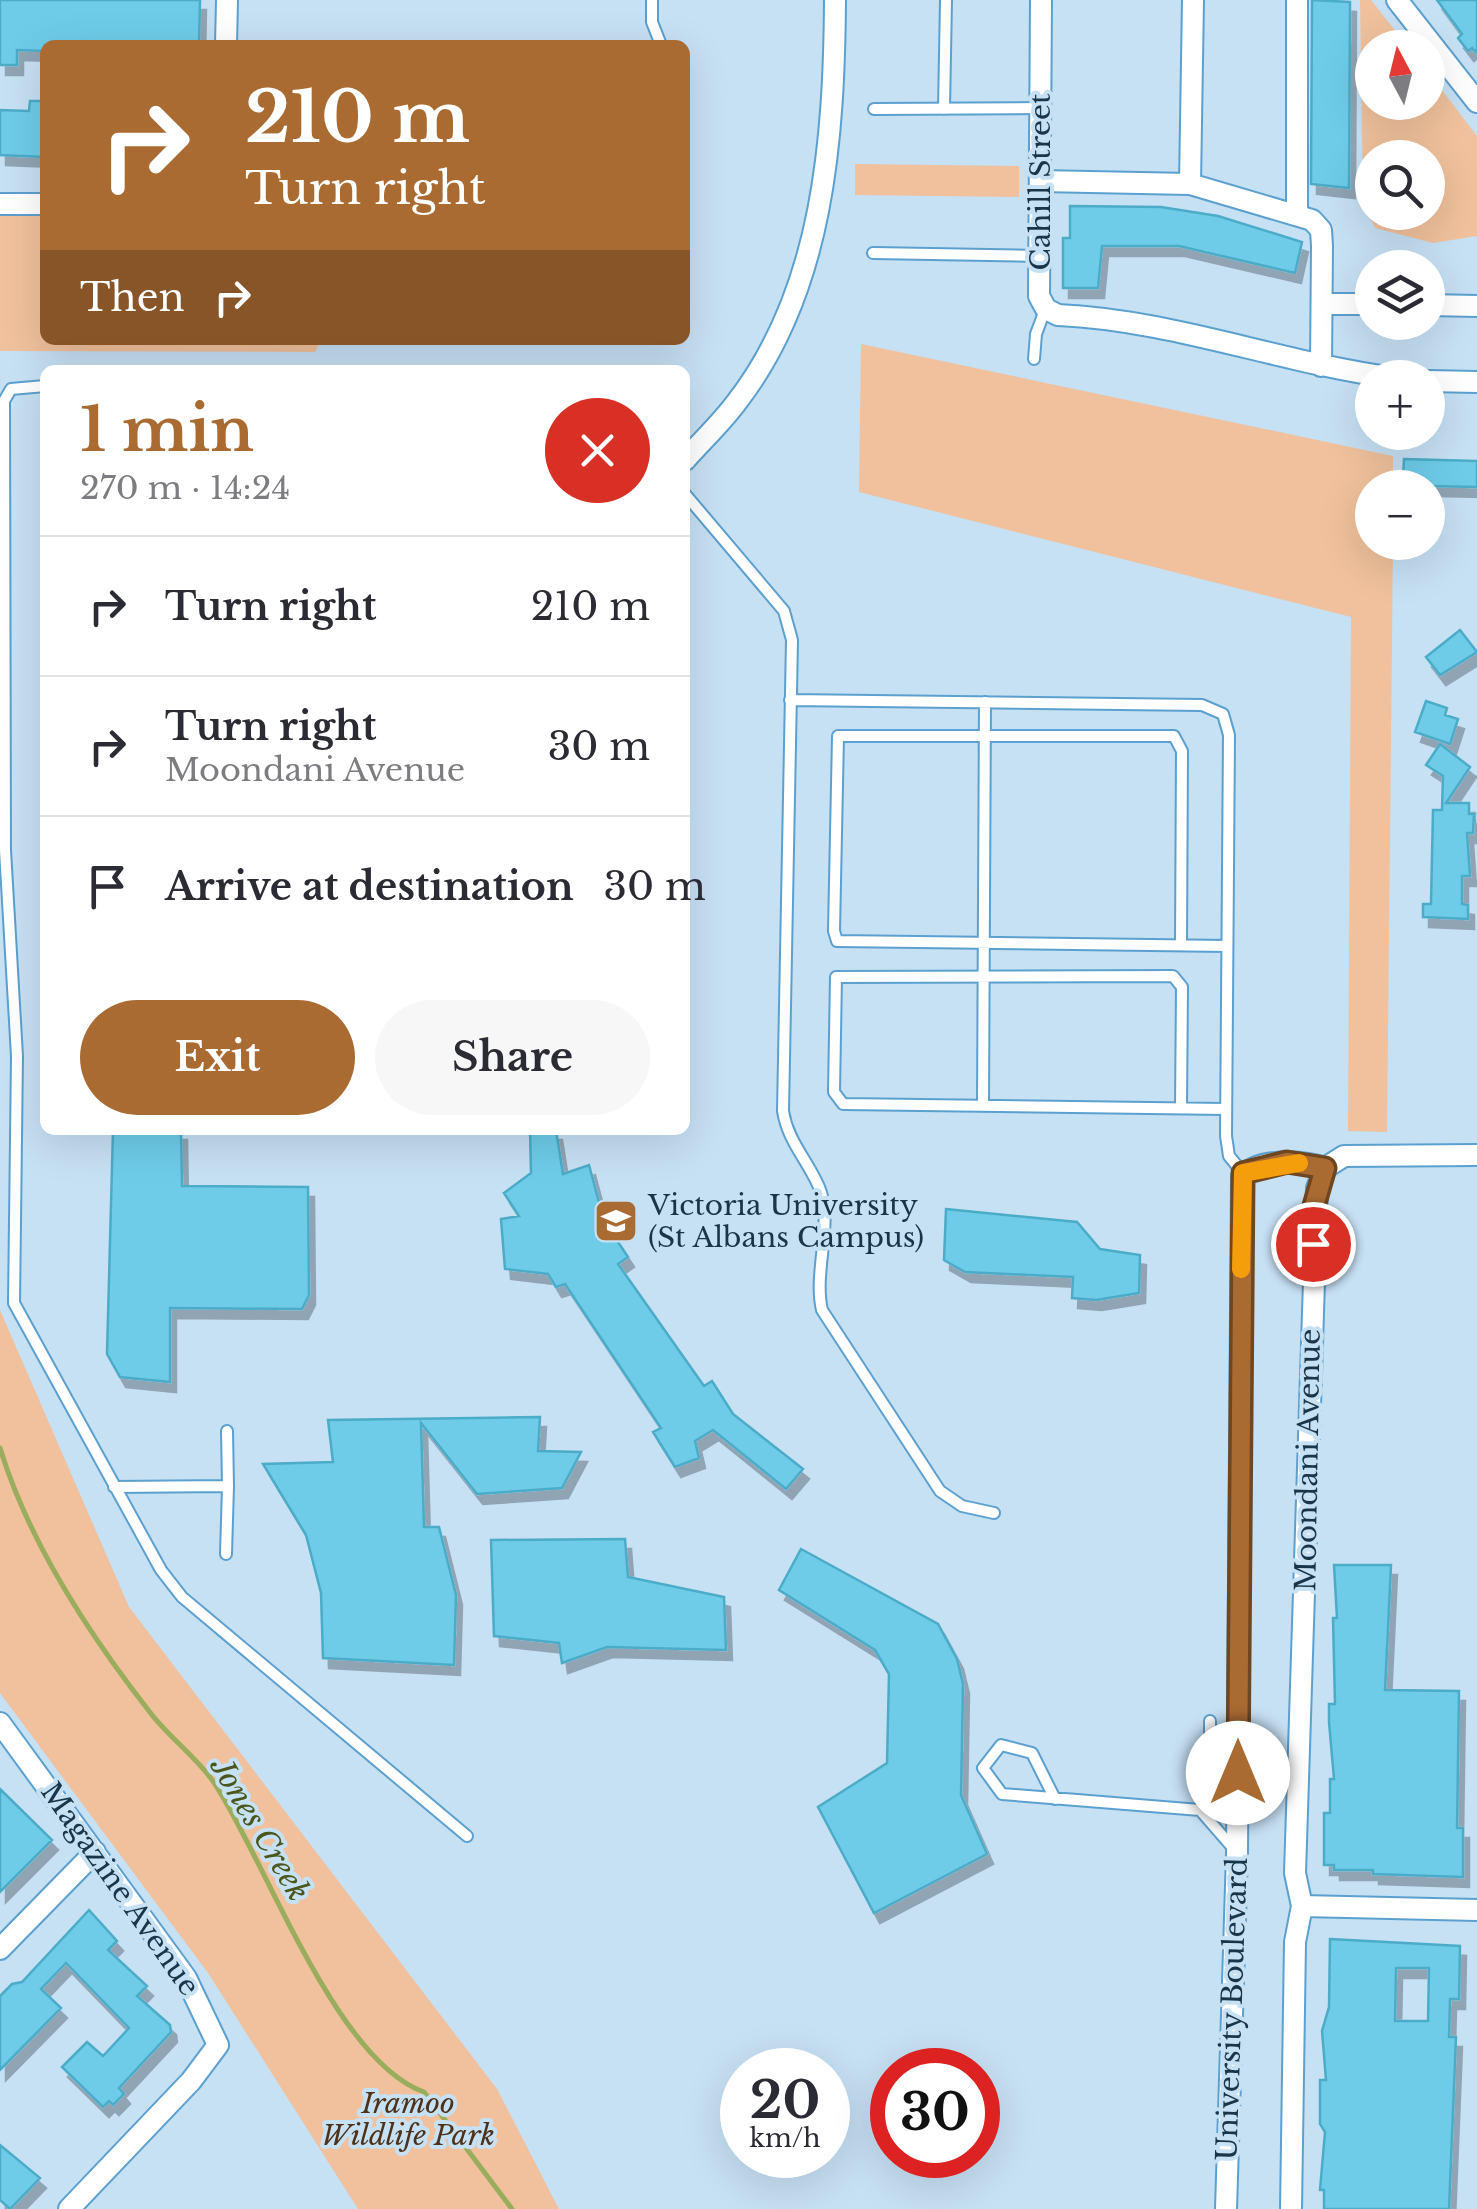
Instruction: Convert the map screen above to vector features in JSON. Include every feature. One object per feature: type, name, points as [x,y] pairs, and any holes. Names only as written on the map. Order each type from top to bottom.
[{"type":"street","points":[[226,0],[226,40]]},
{"type":"street","points":[[690,455],[737,402],[791,307],[820,200],[834,94],[836,0]]},
{"type":"street","name":"Cahill Street","points":[[1041,0],[1039,296],[1046,309]]},
{"type":"street","points":[[1190,184],[1193,0]]},
{"type":"street","points":[[1297,0],[1297,214]]},
{"type":"street","points":[[1397,0],[1475,94]]},
{"type":"street","points":[[1040,182],[1190,184],[1297,214],[1321,230],[1321,366]]},
{"type":"street","points":[[0,204],[40,204]]},
{"type":"street","points":[[1322,304],[1355,304]]},
{"type":"street","points":[[1445,305],[1477,306]]},
{"type":"street","points":[[1046,309],[1058,315],[1138,322],[1355,372]]},
{"type":"street","points":[[1445,381],[1477,382]]},
{"type":"street","points":[[1243,1173],[1287,1162],[1325,1168],[1334,1160],[1357,1154],[1477,1156]]},
{"type":"street","name":"Moondani Avenue","points":[[1291,2209],[1296,1929],[1309,1906],[1295,1873],[1299,1850],[1314,1206],[1325,1168]]},
{"type":"street","name":"University Boulevard","points":[[1226,2209],[1237,1852],[1243,1173]]},
{"type":"street","name":"Magazine Avenue","points":[[0,1722],[204,2008],[218,2045],[191,2081],[69,2209]]},
{"type":"street","points":[[0,1949],[96,1852]]},
{"type":"street","points":[[1309,1906],[1477,1910]]},
{"type":"lane","points":[[652,0],[652,22],[659,40]]},
{"type":"lane","points":[[944,109],[946,0]]},
{"type":"lane","points":[[874,108],[1040,108]]},
{"type":"lane","points":[[873,254],[1039,256]]},
{"type":"lane","name":"Cahill Street","points":[[1034,360],[1036,334],[1046,309]]},
{"type":"lane","points":[[40,386],[11,389],[4,402],[5,850],[17,1056],[14,1303],[114,1487],[182,1597],[467,1836]]},
{"type":"lane","points":[[690,500],[784,610],[792,640],[783,1111],[787,1134],[819,1187],[823,1211],[816,1286],[822,1310],[940,1491],[962,1506],[994,1513]]},
{"type":"lane","points":[[790,700],[1202,705],[1223,714],[1229,735],[1227,1149],[1243,1173]]},
{"type":"lane","points":[[983,1105],[985,702]]},
{"type":"lane","points":[[1181,946],[1182,751],[1178,739],[1155,734],[838,736],[834,931],[843,944],[984,944],[1181,946],[1228,946]]},
{"type":"lane","points":[[1181,1108],[1182,987],[1178,979],[984,975],[836,978],[834,1092],[843,1104],[1226,1109]]},
{"type":"lane","points":[[226,1554],[227,1431]]},
{"type":"lane","points":[[114,1487],[228,1486]]},
{"type":"lane","points":[[1200,1810],[1210,1788],[1210,1721]]},
{"type":"lane","points":[[1056,1798],[1032,1753],[1001,1745],[983,1768],[1002,1794],[1200,1810],[1237,1852]]},
{"type":"green space","points":[[1360,0],[1371,0],[1395,30],[1360,30]]},
{"type":"green space","points":[[1445,94],[1477,136],[1477,236],[1433,243],[1383,230],[1445,230],[1445,140],[1362,140],[1362,120],[1445,120]]},
{"type":"green space","points":[[855,164],[1019,166],[1019,197],[855,195]]},
{"type":"green space","points":[[0,213],[40,215],[40,345],[318,345],[315,352],[0,351]]},
{"type":"green space","points":[[861,344],[1393,456],[1393,470],[1355,470],[1355,560],[1393,560],[1387,1132],[1348,1131],[1351,617],[859,492]]},
{"type":"green space","name":"Iramoo Wildlife Park","points":[[0,1310],[129,1607],[497,2089],[559,2209],[358,2209],[208,1973],[0,1693]]},
{"type":"building","points":[[0,0],[200,0],[199,40],[40,40],[40,51],[17,50],[17,65],[0,65]]},
{"type":"building","points":[[1312,0],[1350,2],[1349,188],[1311,184]]},
{"type":"building","points":[[1437,0],[1477,0],[1477,53],[1472,48],[1468,51],[1458,38],[1462,34]]},
{"type":"building","points":[[30,101],[40,101],[40,157],[0,155],[0,110],[29,111]]},
{"type":"building","points":[[1070,206],[1161,207],[1218,216],[1302,242],[1295,273],[1179,246],[1102,246],[1098,288],[1063,288],[1063,238],[1070,238]]},
{"type":"building","points":[[1404,459],[1477,461],[1477,487],[1445,486],[1445,470],[1403,470]]},
{"type":"building","points":[[1460,630],[1477,652],[1440,675],[1426,657]]},
{"type":"building","points":[[1426,701],[1447,708],[1445,715],[1458,719],[1450,744],[1415,732]]},
{"type":"building","points":[[1440,744],[1470,767],[1446,803],[1469,803],[1469,814],[1474,814],[1473,833],[1467,833],[1470,876],[1462,876],[1462,904],[1468,905],[1468,919],[1423,917],[1423,904],[1431,904],[1433,810],[1442,810],[1443,776],[1426,765]]},
{"type":"building","points":[[113,1135],[181,1135],[182,1186],[308,1187],[309,1295],[302,1309],[170,1308],[170,1382],[120,1377],[107,1354]]},
{"type":"building","points":[[530,1135],[557,1135],[563,1174],[589,1165],[604,1221],[628,1257],[618,1264],[704,1386],[712,1381],[733,1414],[803,1469],[786,1489],[713,1430],[695,1441],[699,1458],[675,1467],[653,1432],[661,1428],[565,1284],[556,1287],[548,1274],[505,1269],[501,1219],[519,1216],[504,1193],[531,1173]]},
{"type":"building","points":[[946,1209],[1077,1222],[1100,1249],[1140,1255],[1139,1293],[1096,1300],[1072,1298],[1073,1277],[965,1272],[944,1260]]},
{"type":"building","points":[[540,1417],[538,1451],[581,1452],[562,1488],[477,1494],[421,1423],[424,1527],[439,1527],[456,1595],[454,1665],[323,1658],[321,1593],[306,1535],[263,1464],[333,1462],[328,1420]]},
{"type":"building","points":[[625,1539],[628,1577],[724,1597],[726,1650],[607,1647],[562,1663],[559,1643],[494,1636],[491,1540]]},
{"type":"building","points":[[801,1549],[938,1624],[957,1659],[963,1684],[961,1795],[987,1854],[874,1913],[818,1807],[887,1763],[889,1674],[875,1650],[779,1590]]},
{"type":"building","points":[[1334,1565],[1391,1565],[1385,1690],[1459,1691],[1457,1828],[1463,1828],[1463,1877],[1373,1874],[1373,1870],[1334,1870],[1334,1865],[1324,1865],[1324,1813],[1330,1813],[1330,1779],[1334,1779],[1329,1704],[1335,1704]]},
{"type":"building","points":[[0,1789],[52,1840],[0,1892]]},
{"type":"building","points":[[89,1910],[117,1941],[108,1950],[147,1986],[137,1996],[170,2025],[171,2032],[119,2088],[124,2094],[113,2105],[109,2101],[103,2107],[62,2067],[87,2042],[103,2056],[129,2028],[66,1963],[41,1989],[61,2008],[0,2070],[0,1996],[12,1984],[22,1982]]},
{"type":"building","points":[[1330,1939],[1460,1946],[1459,1999],[1450,1999],[1449,2037],[1456,2037],[1449,2209],[1324,2209],[1324,2190],[1320,2190],[1325,2132],[1320,2124],[1320,2080],[1326,2080],[1322,2031],[1329,2007]],"holes":[[[1396,1968],[1429,1968],[1428,2021],[1395,2021]]]},
{"type":"building","points":[[0,2145],[40,2178],[10,2209],[0,2200]]},
{"type":"waterway","name":"Jones Creek","points":[[0,1448],[27,1518],[62,1586],[149,1711],[215,1784],[333,2002],[362,2042],[392,2073],[424,2092],[512,2209]]},
{"type":"slow traffic","points":[[1241,1269],[1243,1173],[1270,1165],[1299,1163]]},
{"type":"place","name":"Victoria University (St Albans Campus)","points":[[616,1221]]},
{"type":"route","points":[[1238,1773],[1243,1173],[1287,1162],[1325,1168],[1314,1206],[1313,1244]]}]
